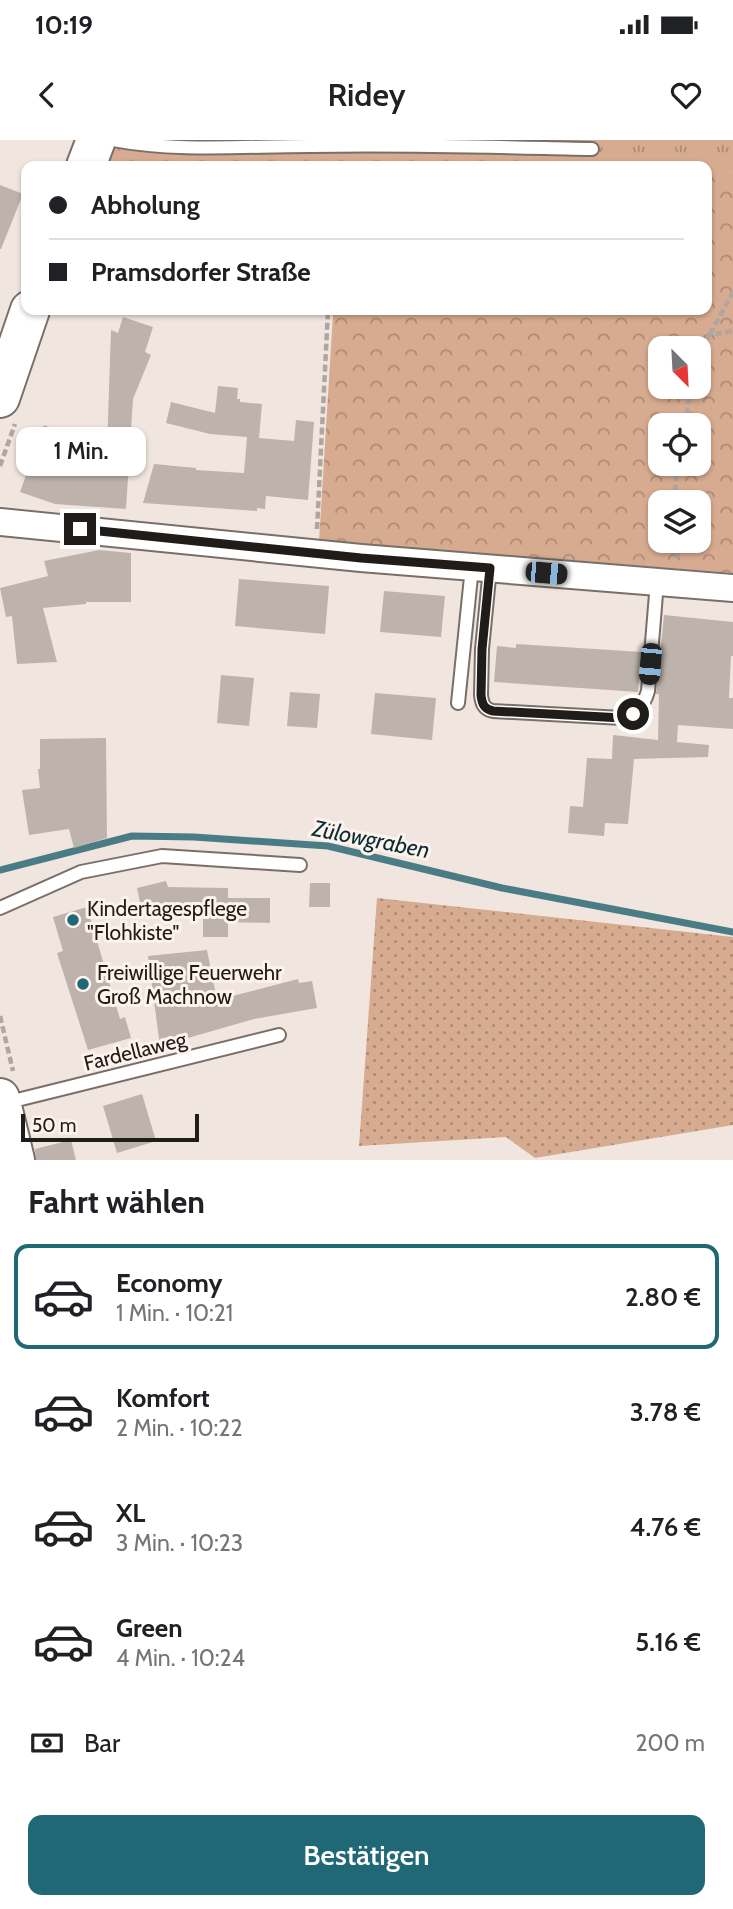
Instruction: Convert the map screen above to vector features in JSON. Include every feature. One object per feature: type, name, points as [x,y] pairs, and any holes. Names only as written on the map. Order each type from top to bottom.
[{"type":"main road","points":[[88,161],[96,140]]},
{"type":"main road","points":[[0,398],[8,344],[27,315]]},
{"type":"main road","points":[[1,1101],[15,1160]]},
{"type":"street","points":[[0,522],[361,558],[733,588]]},
{"type":"lane","points":[[113,140],[168,146],[213,147],[388,143],[592,149]]},
{"type":"lane","points":[[481,567],[481,695],[486,709],[493,711],[622,718],[639,710],[648,691],[657,582]]},
{"type":"lane","points":[[458,703],[481,567]]},
{"type":"lane","points":[[0,908],[81,872],[162,856],[300,865]]},
{"type":"lane","name":"Fardellaweg","points":[[1,1101],[279,1035]]},
{"type":"path","points":[[709,335],[733,292]]},
{"type":"path","points":[[316,552],[328,315]]},
{"type":"path","points":[[709,335],[733,331]]},
{"type":"green space","points":[[107,140],[314,140],[519,153],[519,161],[101,161]]},
{"type":"green space","points":[[314,140],[733,140],[733,173],[712,171],[712,161],[519,161],[519,153]]},
{"type":"green space","points":[[712,170],[733,173],[733,573],[319,541],[333,315],[712,315]]},
{"type":"green space","points":[[377,898],[733,937],[733,1125],[535,1158],[506,1137],[359,1146]]},
{"type":"building","points":[[0,185],[21,193],[21,199],[0,249]]},
{"type":"building","points":[[123,317],[153,327],[145,352],[151,355],[133,399],[126,509],[55,504],[20,492],[44,425],[107,449],[111,330],[118,333]]},
{"type":"building","points":[[218,386],[238,388],[237,399],[240,399],[240,402],[262,404],[259,438],[294,441],[296,420],[314,422],[308,500],[266,496],[265,509],[257,508],[257,511],[143,503],[154,464],[244,473],[247,437],[210,434],[166,423],[171,402],[215,413]]},
{"type":"building","points":[[99,550],[131,553],[131,602],[86,602],[43,608],[57,662],[17,664],[12,616],[6,617],[0,588],[48,576],[44,561]]},
{"type":"building","points":[[239,579],[329,586],[325,634],[235,626]]},
{"type":"building","points":[[384,591],[445,596],[441,637],[380,632]]},
{"type":"building","points":[[664,615],[733,622],[729,698],[733,698],[733,729],[678,725],[677,742],[709,745],[708,757],[634,759],[628,824],[605,823],[604,836],[568,833],[570,806],[583,807],[587,758],[612,759],[613,735],[658,740],[659,694],[656,694]]},
{"type":"building","points":[[516,644],[642,652],[638,692],[494,682],[497,646],[516,648]]},
{"type":"building","points":[[221,675],[254,678],[249,726],[217,723]]},
{"type":"building","points":[[290,692],[320,694],[317,728],[287,726]]},
{"type":"building","points":[[375,693],[436,698],[432,740],[371,734]]},
{"type":"building","points":[[106,738],[107,838],[74,848],[69,829],[29,835],[22,790],[40,788],[40,739]]},
{"type":"building","points":[[166,881],[168,887],[228,888],[228,898],[270,898],[270,923],[228,922],[228,937],[203,937],[203,910],[180,910],[158,917],[143,917],[137,888]]},
{"type":"building","points":[[310,883],[330,883],[330,907],[309,907]]},
{"type":"building","points":[[87,907],[120,1019],[125,1017],[131,1038],[88,1050],[57,953],[63,951],[53,917]]},
{"type":"building","points":[[207,950],[217,1000],[298,979],[299,983],[312,981],[317,1008],[254,1019],[160,1046],[148,956]]},
{"type":"building","points":[[142,1094],[156,1141],[117,1153],[103,1106]]},
{"type":"building","points":[[71,1140],[76,1160],[36,1160],[35,1149]]},
{"type":"waterway","name":"Zülowgraben","points":[[0,870],[132,836],[194,837],[328,846],[502,888],[733,932]]},
{"type":"place","name":"Kindertagespflege \"Flohkiste\"","points":[[73,920]]},
{"type":"place","name":"Freiwillige Feuerwehr Groß Machnow","points":[[83,984]]},
{"type":"route","points":[[80,529],[361,558],[490,568],[482,649],[481,695],[486,709],[622,718],[633,714]]}]
